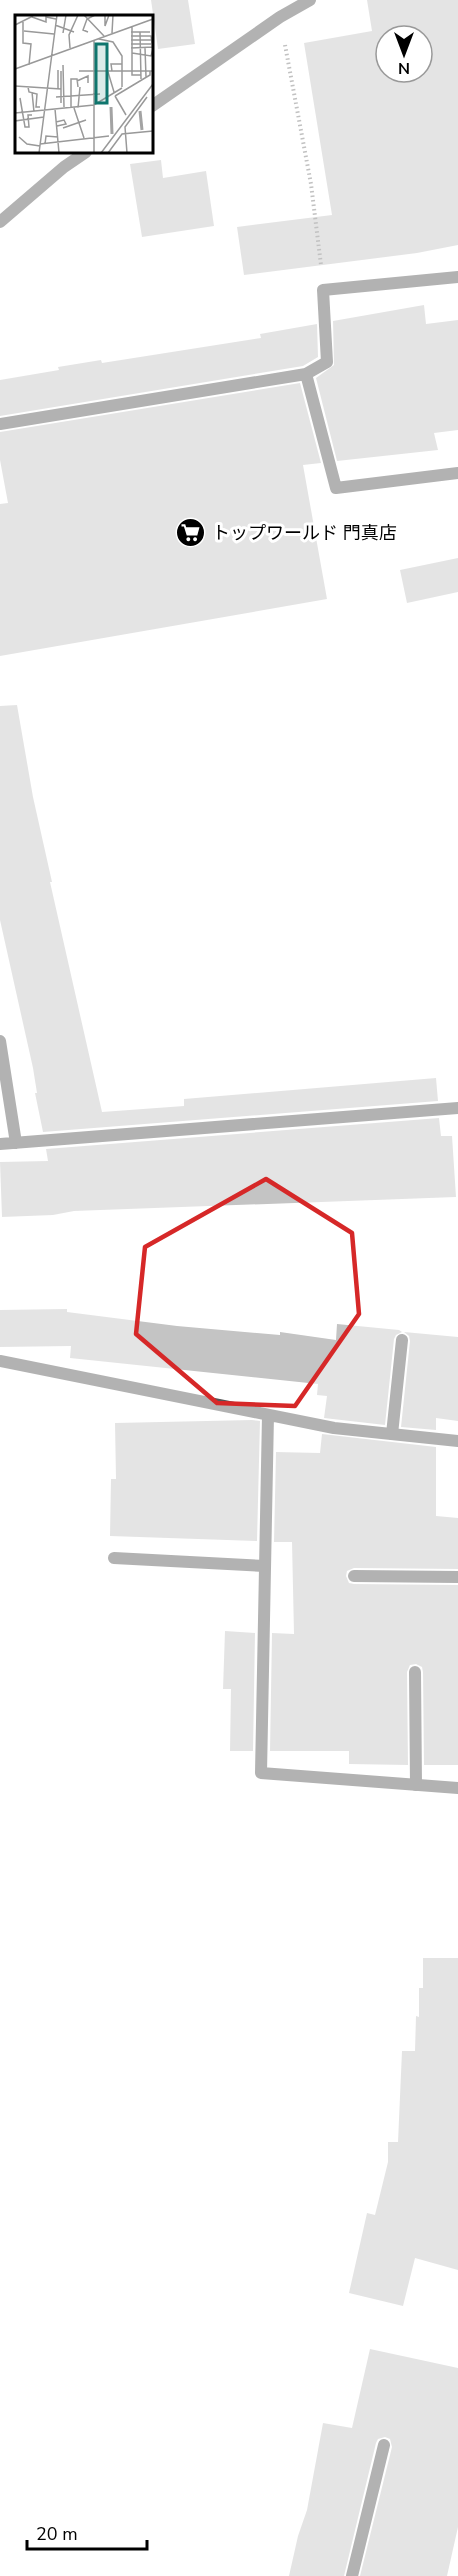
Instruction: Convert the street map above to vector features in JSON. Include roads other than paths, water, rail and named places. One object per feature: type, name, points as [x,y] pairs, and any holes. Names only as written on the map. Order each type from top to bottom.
[{"type":"street","points":[[153,105],[280,17],[310,0]]},
{"type":"street","points":[[0,222],[64,167],[85,153]]},
{"type":"street","points":[[0,424],[306,374],[327,362],[323,290],[458,277]]},
{"type":"street","points":[[306,374],[336,488],[458,473]]},
{"type":"street","points":[[0,1041],[16,1143]]},
{"type":"street","points":[[0,1144],[458,1108]]},
{"type":"street","points":[[392,1434],[402,1340]]},
{"type":"street","points":[[0,1361],[334,1428],[458,1441]]},
{"type":"street","points":[[267,1415],[261,1773],[458,1788]]},
{"type":"street","points":[[114,1558],[265,1566]]},
{"type":"street","points":[[354,1576],[458,1577]]},
{"type":"street","points":[[415,1672],[416,1785]]},
{"type":"street","points":[[352,2576],[384,2445]]},
{"type":"place","name":"トップワールド 門真店","points":[[191,533]]}]
